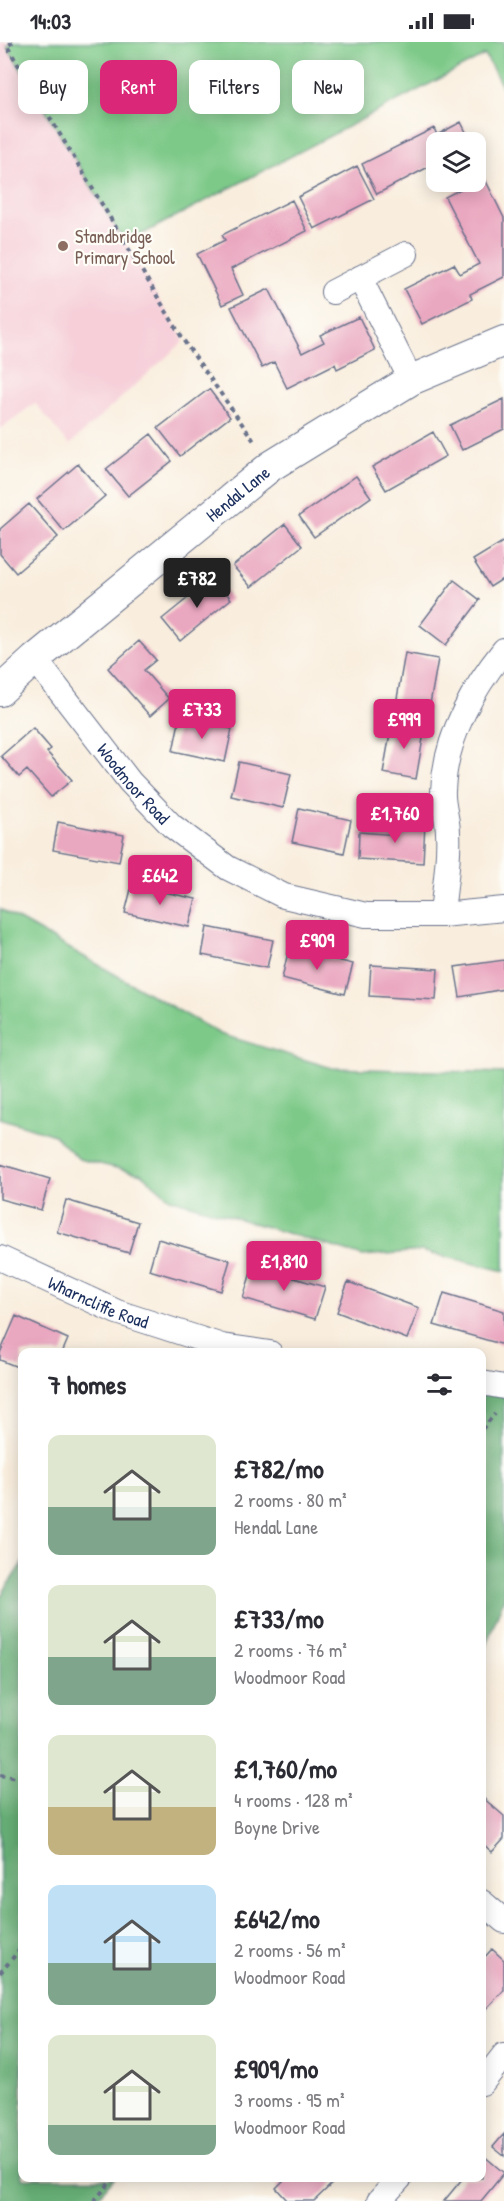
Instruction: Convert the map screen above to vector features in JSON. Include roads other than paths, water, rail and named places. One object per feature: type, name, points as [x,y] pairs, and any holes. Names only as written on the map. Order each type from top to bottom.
[{"type":"street","points":[[333,292],[406,254]]},
{"type":"street","points":[[360,278],[411,380]]},
{"type":"street","name":"Hendal Lane","points":[[0,691],[34,659],[271,466],[411,380],[504,341]]},
{"type":"street","points":[[442,915],[449,834],[443,793],[449,751],[461,714],[484,674],[504,650]]},
{"type":"street","name":"Woodmoor Road","points":[[34,659],[130,782],[172,826],[228,868],[284,896],[366,915],[442,915],[504,909]]},
{"type":"street","name":"Wharncliffe Road","points":[[0,1258],[117,1312],[222,1346],[236,1348]]},
{"type":"street","points":[[486,1384],[504,1387]]},
{"type":"street","points":[[486,1905],[504,1921]]},
{"type":"street","points":[[486,2078],[504,2055]]},
{"type":"street","points":[[379,2201],[396,2182]]},
{"type":"place","name":"Standbridge Primary School","points":[[63,246]]}]
